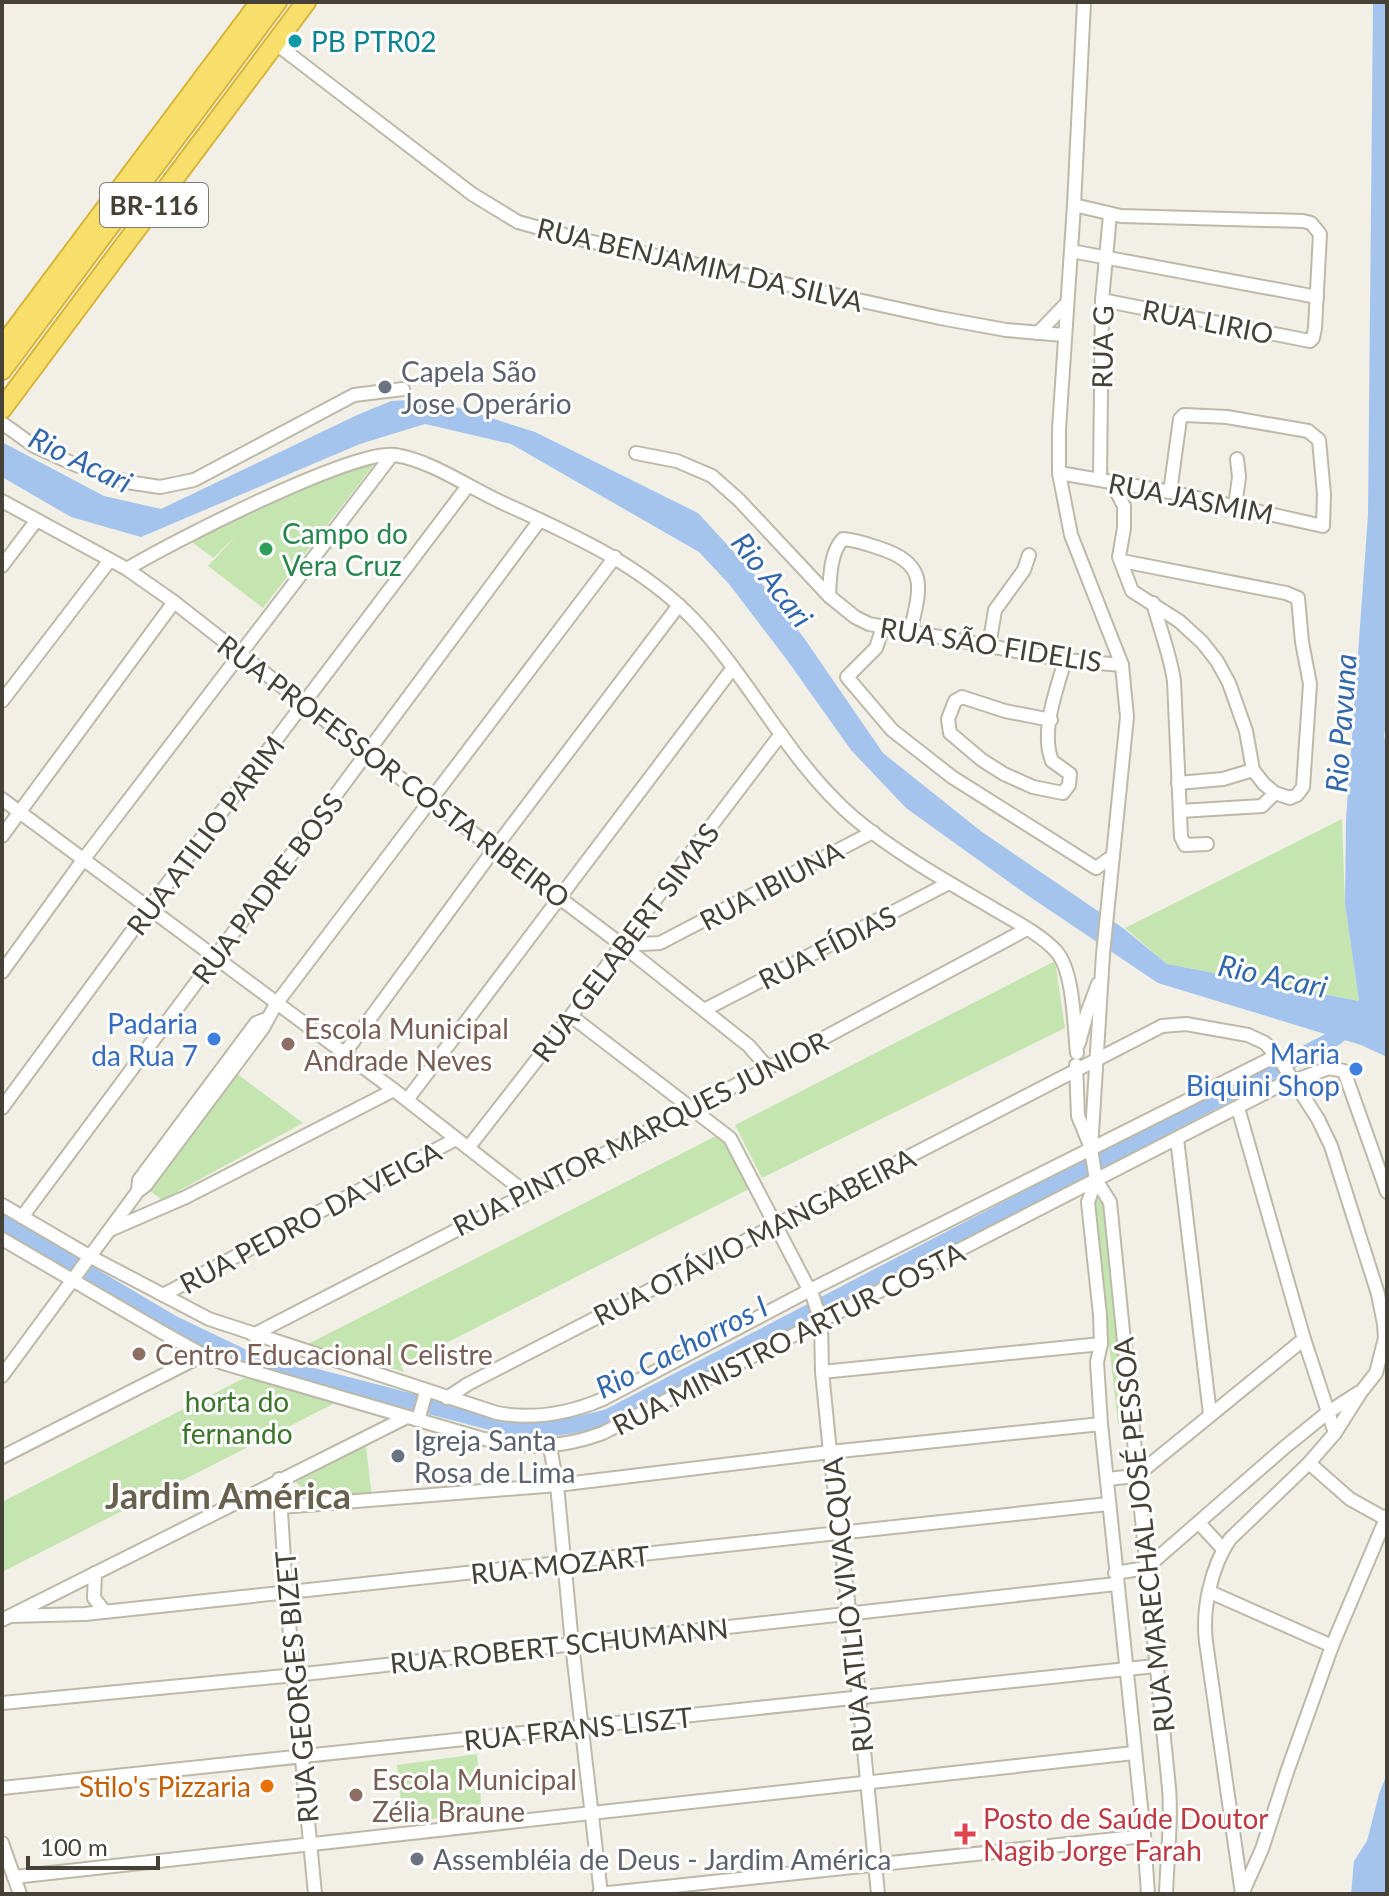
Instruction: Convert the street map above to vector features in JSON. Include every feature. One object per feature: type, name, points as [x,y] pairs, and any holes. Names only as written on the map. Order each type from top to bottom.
[{"type":"highway","name":"BR-116","points":[[189,96],[244,2]]},
{"type":"highway","name":"BR-116","points":[[2,347],[260,2]]},
{"type":"highway","name":"BR-116","points":[[2,370],[277,2]]},
{"type":"highway","name":"BR-116","points":[[2,409],[306,2]]},
{"type":"highway","name":"BR-116","points":[[2,338],[21,322]]},
{"type":"street","name":"RUA MARECHAL JOSÉ PESSOA","points":[[1084,2],[1059,473],[1071,535],[1122,665],[1127,717],[1101,978],[1077,1053],[1078,1116],[1092,1153]]},
{"type":"street","name":"RUA BENJAMIM DA SILVA","points":[[275,43],[472,194],[518,222],[579,239],[926,315],[1006,330],[1064,335]]},
{"type":"street","points":[[1071,251],[1317,297],[1320,234],[1311,223],[1297,220],[1110,215],[1074,205]]},
{"type":"street","name":"RUA G","points":[[1106,480],[1102,300],[1110,215]]},
{"type":"street","name":"RUA LIRIO","points":[[1102,300],[1310,341],[1313,338],[1317,297]]},
{"type":"street","points":[[1038,333],[1066,304]]},
{"type":"street","points":[[2,423],[34,446],[76,465],[127,482],[160,487],[194,480],[354,395],[403,389]]},
{"type":"street","name":"RUA JASMIM","points":[[1059,473],[1170,492],[1323,526],[1321,445],[1317,436],[1308,431],[1227,417],[1184,415],[1180,419],[1170,492]]},
{"type":"street","name":"RUA SÃO FIDELIS","points":[[636,453],[677,461],[712,476],[739,500],[829,596],[869,624],[1065,660],[1122,665]]},
{"type":"street","points":[[2,972],[83,860],[392,455]]},
{"type":"street","points":[[127,569],[172,544],[305,482],[362,460],[392,455],[423,463],[615,557],[679,605],[696,622],[832,796],[873,832],[1055,949],[1066,967],[1077,1053]]},
{"type":"street","points":[[1235,506],[1239,477],[1237,459]]},
{"type":"street","points":[[1106,480],[1120,494],[1124,506],[1124,528],[1118,552],[1132,591],[1153,603],[1202,642],[1229,683],[1246,731],[1253,770],[1275,793],[1290,798],[1297,795],[1303,787],[1310,684],[1298,598],[1286,593],[1122,561]]},
{"type":"street","name":"RUA ATILIO PARIM","points":[[2,1108],[467,487]]},
{"type":"street","name":"RUA PROFESSOR COSTA RIBEIRO","points":[[2,501],[127,569],[174,602],[367,753],[561,897],[749,1046],[767,1067]]},
{"type":"street","name":"RUA PADRE BOSS","points":[[22,1217],[540,520]]},
{"type":"street","points":[[2,566],[36,521]]},
{"type":"street","points":[[829,596],[834,559],[838,544],[843,539],[905,558],[917,576],[910,633]]},
{"type":"street","points":[[989,646],[995,610],[1024,570],[1029,555]]},
{"type":"street","points":[[2,1376],[108,1230],[146,1185],[263,1028],[276,1004],[615,557]]},
{"type":"street","points":[[2,701],[110,560]]},
{"type":"street","points":[[2,836],[174,602]]},
{"type":"street","points":[[1153,603],[1174,681],[1182,843],[1190,847],[1207,844]]},
{"type":"street","points":[[344,1054],[679,605]]},
{"type":"street","points":[[883,627],[876,648],[847,677],[892,730],[952,777],[1096,868],[1113,856]]},
{"type":"street","points":[[1051,720],[1005,711],[962,697],[955,701],[947,724],[950,733],[1004,774],[1033,787],[1063,793],[1069,785],[1070,774],[1052,761],[1049,755],[1051,720],[1065,660]]},
{"type":"street","points":[[407,1100],[732,669]]},
{"type":"street","name":"RUA GELABERT SIMAS","points":[[468,1148],[571,1016],[781,734]]},
{"type":"street","points":[[1178,783],[1223,779],[1253,770]]},
{"type":"street","points":[[1180,811],[1262,806],[1275,793]]},
{"type":"street","points":[[2,799],[394,1090],[526,1193]]},
{"type":"street","name":"RUA IBIUNA","points":[[622,945],[660,943],[873,832]]},
{"type":"street","name":"RUA FÍDIAS","points":[[704,1010],[949,883]]},
{"type":"street","name":"RUA PINTOR MARQUES JUNIOR","points":[[253,1335],[693,1108],[1027,929]]},
{"type":"street","points":[[1070,996],[1082,1003],[1095,1002]]},
{"type":"street","name":"RUA MARECHAL JOSÉ PESSOA","points":[[1095,1002],[1097,1059],[1092,1153],[1095,1176],[1088,1202],[1101,1344],[1097,1362],[1108,1504],[1148,1894]]},
{"type":"street","name":"RUA ATILIO VIVACQUA","points":[[571,1016],[730,1138],[811,1294],[820,1319],[830,1452],[878,1894]]},
{"type":"street","name":"RUA OTÁVIO MANGABEIRA","points":[[447,1398],[468,1384],[1063,1076],[1076,1076],[1097,1059],[1162,1026],[1176,1024],[1248,1035],[1265,1043],[1286,1069]]},
{"type":"street","points":[[1242,1894],[1203,1618],[1223,1549],[1335,1433],[1376,1373],[1385,1338],[1378,1294],[1331,1146],[1286,1069],[1329,1068],[1344,1071],[1387,1192]]},
{"type":"street","name":"RUA MINISTRO ARTUR COSTA","points":[[2,1205],[87,1259],[209,1319],[425,1395],[447,1398],[497,1413],[549,1415],[576,1410],[603,1399],[1092,1153],[1286,1069]]},
{"type":"street","name":"RUA MINISTRO ARTUR COSTA","points":[[2,1240],[74,1277],[203,1355],[267,1377],[514,1446],[550,1447],[603,1433],[1095,1176],[1238,1108],[1286,1069]]},
{"type":"street","points":[[108,1230],[186,1197],[394,1090]]},
{"type":"street","points":[[1238,1108],[1304,1339],[1335,1433]]},
{"type":"street","name":"RUA PEDRO DA VEIGA","points":[[163,1295],[456,1139]]},
{"type":"street","points":[[1177,1139],[1210,1414]]},
{"type":"street","name":"RUA MARECHAL JOSÉ PESSOA","points":[[1095,1176],[1110,1202],[1171,1815],[1166,1894]]},
{"type":"street","points":[[1107,1479],[1136,1476],[1304,1339]]},
{"type":"street","points":[[179,1367],[183,1355],[180,1342]]},
{"type":"street","points":[[822,1372],[1101,1344]]},
{"type":"street","points":[[2,1457],[203,1355]]},
{"type":"street","points":[[1146,1568],[1327,1413],[1361,1392]]},
{"type":"street","points":[[6,1618],[279,1479],[415,1417],[425,1395]]},
{"type":"street","points":[[281,1507],[557,1485],[1101,1424]]},
{"type":"street","points":[[550,1447],[557,1485],[600,1894],[875,1862],[1144,1836]]},
{"type":"street","points":[[1242,1894],[1262,1849],[1332,1646],[1386,1518],[1350,1499],[1309,1463]]},
{"type":"street","name":"RUA GEORGES BIZET","points":[[279,1479],[286,1592],[315,1894]]},
{"type":"street","name":"RUA MOZART","points":[[6,1618],[105,1612],[1108,1504]]},
{"type":"street","points":[[1199,1523],[1223,1549]]},
{"type":"street","name":"RUA ROBERT SCHUMANN","points":[[2,1703],[295,1675],[849,1613],[1116,1578],[1146,1568]]},
{"type":"street","points":[[95,1573],[94,1598],[105,1612]]},
{"type":"street","points":[[1210,1592],[1332,1646]]},
{"type":"street","name":"RUA FRANS LISZT","points":[[2,1788],[1155,1666]]},
{"type":"street","points":[[14,1877],[1134,1753]]},
{"type":"street","points":[[2,1843],[20,1894]]},
{"type":"green space","points":[[365,457],[373,466],[263,608],[208,566],[235,537],[213,558],[188,539]]},
{"type":"green space","points":[[1342,819],[1345,904],[1359,1001],[1167,964],[1125,928]]},
{"type":"green space","points":[[1055,961],[1065,1028],[762,1178],[735,1125]]},
{"type":"green space","points":[[236,1073],[303,1123],[162,1200],[150,1191]]},
{"type":"green space","points":[[718,1135],[731,1148],[751,1188],[401,1366],[404,1372],[308,1344]]},
{"type":"green space","points":[[1096,1197],[1102,1201],[1128,1422],[1125,1428],[1118,1424],[1093,1202]]},
{"type":"green space","name":"horta do fernando","points":[[250,1375],[339,1401],[2,1572],[2,1502]]},
{"type":"green space","points":[[365,1439],[372,1496],[315,1502],[291,1477]]},
{"type":"green space","points":[[477,1754],[482,1813],[403,1822],[397,1765]]},
{"type":"water","points":[[1373,2],[1387,2],[1387,715],[1384,736],[1387,747],[1387,1057],[1361,1045],[1158,983],[1030,897],[906,808],[851,750],[729,584],[699,552],[511,444],[425,424],[360,444],[141,537],[71,517],[2,477],[2,442],[104,496],[161,509],[391,401],[431,399],[535,432],[698,513],[755,575],[804,638],[883,753],[982,832],[1123,928],[1167,964],[1359,1001],[1345,904],[1346,820],[1368,515]]},
{"type":"water","points":[[1387,1774],[1387,1894],[1351,1894],[1354,1861],[1367,1841]]},
{"type":"waterway","name":"Rio Cachorros I","points":[[2,1222],[172,1323],[247,1359],[506,1426],[533,1429],[569,1426],[608,1417],[1335,1038],[1351,1025]]},
{"type":"place","name":"PB PTR02","points":[[295,41]]},
{"type":"place","name":"Capela São Jose Operário","points":[[385,387]]},
{"type":"place","name":"Campo do Vera Cruz","points":[[266,549]]},
{"type":"place","name":"Padaria da Rua 7","points":[[214,1039]]},
{"type":"place","name":"Escola Municipal Andrade Neves","points":[[288,1044]]},
{"type":"place","name":"Maria Biquini Shop","points":[[1356,1069]]},
{"type":"place","name":"Centro Educacional Celistre","points":[[139,1354]]},
{"type":"place","name":"Igreja Santa Rosa de Lima","points":[[398,1456]]},
{"type":"place","name":"Stilo's Pizzaria","points":[[267,1786]]},
{"type":"place","name":"Escola Municipal Zélia Braune","points":[[356,1795]]},
{"type":"place","name":"Posto de Saúde Doutor Nagib Jorge Farah","points":[[965,1834]]},
{"type":"place","name":"Assembléia de Deus - Jardim América","points":[[417,1859]]},
{"type":"district","name":"Jardim América","points":[[228,1495]]},
{"type":"water label","name":"Rio Acari","points":[[81,459]]},
{"type":"water label","name":"Rio Acari","points":[[773,579]]},
{"type":"water label","name":"Rio Pavuna","points":[[1340,723]]},
{"type":"water label","name":"Rio Acari","points":[[1273,975]]}]
